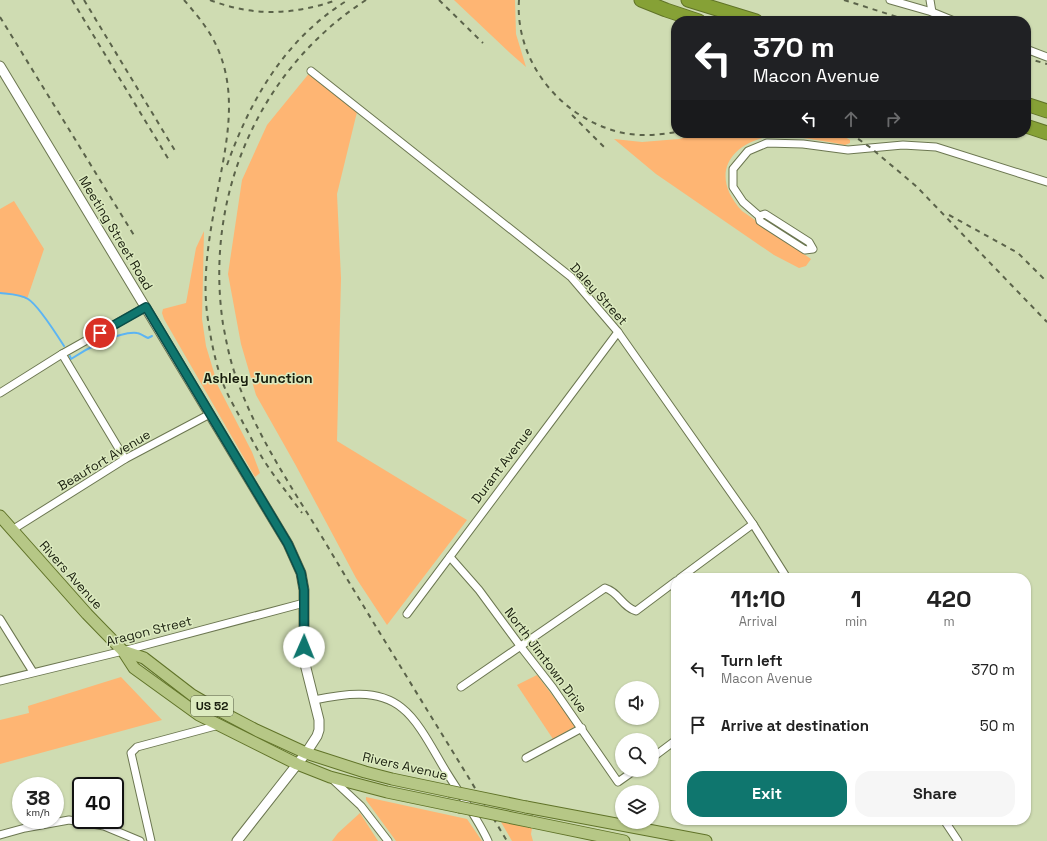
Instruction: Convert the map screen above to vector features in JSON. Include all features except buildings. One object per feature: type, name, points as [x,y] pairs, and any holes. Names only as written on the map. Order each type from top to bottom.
[{"type":"highway","points":[[641,0],[684,16]]},
{"type":"highway","points":[[688,0],[740,16]]},
{"type":"highway","points":[[1031,106],[1047,111]]},
{"type":"highway","points":[[1031,128],[1047,133]]},
{"type":"main road","name":"Rivers Avenue","points":[[0,516],[87,614],[123,651],[134,668],[199,715],[297,764],[330,777],[386,792],[624,841]]},
{"type":"main road","name":"Rivers Avenue","points":[[123,651],[144,658],[192,695],[218,710],[256,730],[306,753],[378,776],[526,807],[706,841]]},
{"type":"street","points":[[890,0],[942,16]]},
{"type":"street","points":[[930,0],[932,12]]},
{"type":"street","points":[[1031,51],[1047,57]]},
{"type":"street","name":"Meeting Street Road","points":[[0,66],[288,544],[301,573],[304,590],[304,660],[319,720],[319,730],[318,736],[297,764]]},
{"type":"street","name":"Daley Street","points":[[311,71],[571,277],[618,332],[785,573]]},
{"type":"street","points":[[759,216],[765,214],[810,242],[813,249],[804,250],[760,221],[759,216],[743,202],[733,187],[732,169],[748,151],[767,143],[802,144],[848,150],[903,145],[936,147],[1047,182]]},
{"type":"street","points":[[0,393],[62,354],[146,307]]},
{"type":"street","name":"Durant Avenue","points":[[407,614],[618,332]]},
{"type":"street","points":[[62,354],[125,459]]},
{"type":"street","name":"Beaufort Avenue","points":[[12,530],[125,459],[210,414]]},
{"type":"street","points":[[687,573],[752,524]]},
{"type":"street","name":"North Jimtown Drive","points":[[450,557],[479,590],[553,688],[618,782],[625,777]]},
{"type":"street","points":[[461,687],[605,588],[611,590],[629,609],[636,611],[671,585]]},
{"type":"street","name":"Aragon Street","points":[[0,681],[123,651],[304,603]]},
{"type":"street","points":[[0,619],[33,672]]},
{"type":"street","points":[[314,700],[344,695],[366,695],[388,700],[402,708],[418,726],[488,841]]},
{"type":"street","points":[[151,841],[131,754],[133,750],[137,747],[219,725]]},
{"type":"street","points":[[526,758],[582,728]]},
{"type":"street","points":[[659,753],[671,744]]},
{"type":"street","points":[[237,841],[297,764]]},
{"type":"street","points":[[330,777],[358,803],[388,841]]},
{"type":"street","points":[[0,835],[25,828],[69,820],[104,826],[140,841]]},
{"type":"street","points":[[947,825],[958,841]]},
{"type":"shaded area","points":[[454,0],[515,0],[516,34],[526,67],[510,53]]},
{"type":"shaded area","points":[[311,71],[358,108],[337,194],[341,278],[337,441],[467,520],[387,625],[356,578],[256,395],[241,344],[228,274],[242,180],[267,125]]},
{"type":"shaded area","points":[[762,138],[737,151],[730,161],[726,172],[726,184],[732,197],[742,211],[811,259],[806,266],[799,268],[774,255],[656,174],[614,139],[642,142],[679,139]]},
{"type":"shaded area","points":[[801,138],[847,138],[850,140],[850,143],[845,145]]},
{"type":"shaded area","points":[[14,201],[44,249],[27,299],[15,295],[0,293],[0,209]]},
{"type":"shaded area","points":[[204,231],[202,319],[206,346],[218,386],[252,452],[260,473],[255,477],[164,319],[162,313],[163,309],[186,303],[196,248]]},
{"type":"shaded area","points":[[537,675],[576,726],[553,739],[517,685]]},
{"type":"shaded area","points":[[121,677],[162,720],[0,764],[0,720],[29,713],[28,706]]},
{"type":"shaded area","points":[[366,797],[467,819],[482,841],[396,841],[366,800]]},
{"type":"shaded area","points":[[360,813],[378,841],[332,841],[338,833]]},
{"type":"shaded area","points":[[501,822],[532,828],[531,834],[533,841],[512,841]]},
{"type":"waterway","points":[[0,293],[22,296],[32,302],[64,346]]},
{"type":"waterway","points":[[70,356],[71,359],[85,350],[121,335],[137,333],[148,338],[152,336]]},
{"type":"railway","points":[[72,0],[169,160]]},
{"type":"railway","points":[[84,0],[177,154]]},
{"type":"railway","points":[[184,0],[214,40],[224,67],[228,87],[228,128],[210,236],[206,274],[207,313],[214,354],[225,389],[254,444],[272,473],[302,513]]},
{"type":"railway","points":[[210,0],[242,9],[274,12],[305,9],[337,0]]},
{"type":"railway","points":[[227,165],[247,116],[259,93],[273,72],[306,32],[326,15],[348,0]]},
{"type":"railway","points":[[366,0],[328,29],[295,62],[268,100],[247,141],[231,184],[222,230],[219,276],[223,324],[229,354],[242,394],[263,438],[287,480],[507,841]]},
{"type":"railway","points":[[439,0],[483,43]]},
{"type":"railway","points":[[519,0],[520,21],[524,42],[531,61],[542,79],[556,95],[572,109],[589,121],[617,132],[634,135],[671,133]]},
{"type":"railway","points":[[844,0],[894,16]]},
{"type":"railway","points":[[0,17],[135,237]]},
{"type":"railway","points":[[1031,59],[1047,64]]},
{"type":"railway","points":[[572,115],[607,150]]},
{"type":"railway","points":[[857,138],[917,187],[1047,322]]},
{"type":"railway","points":[[949,215],[1018,253],[1047,282]]},
{"type":"district","name":"Ashley Junction","points":[[258,378]]},
{"type":"route","points":[[100,333],[146,307],[288,544],[301,573],[304,590],[304,647]]}]
